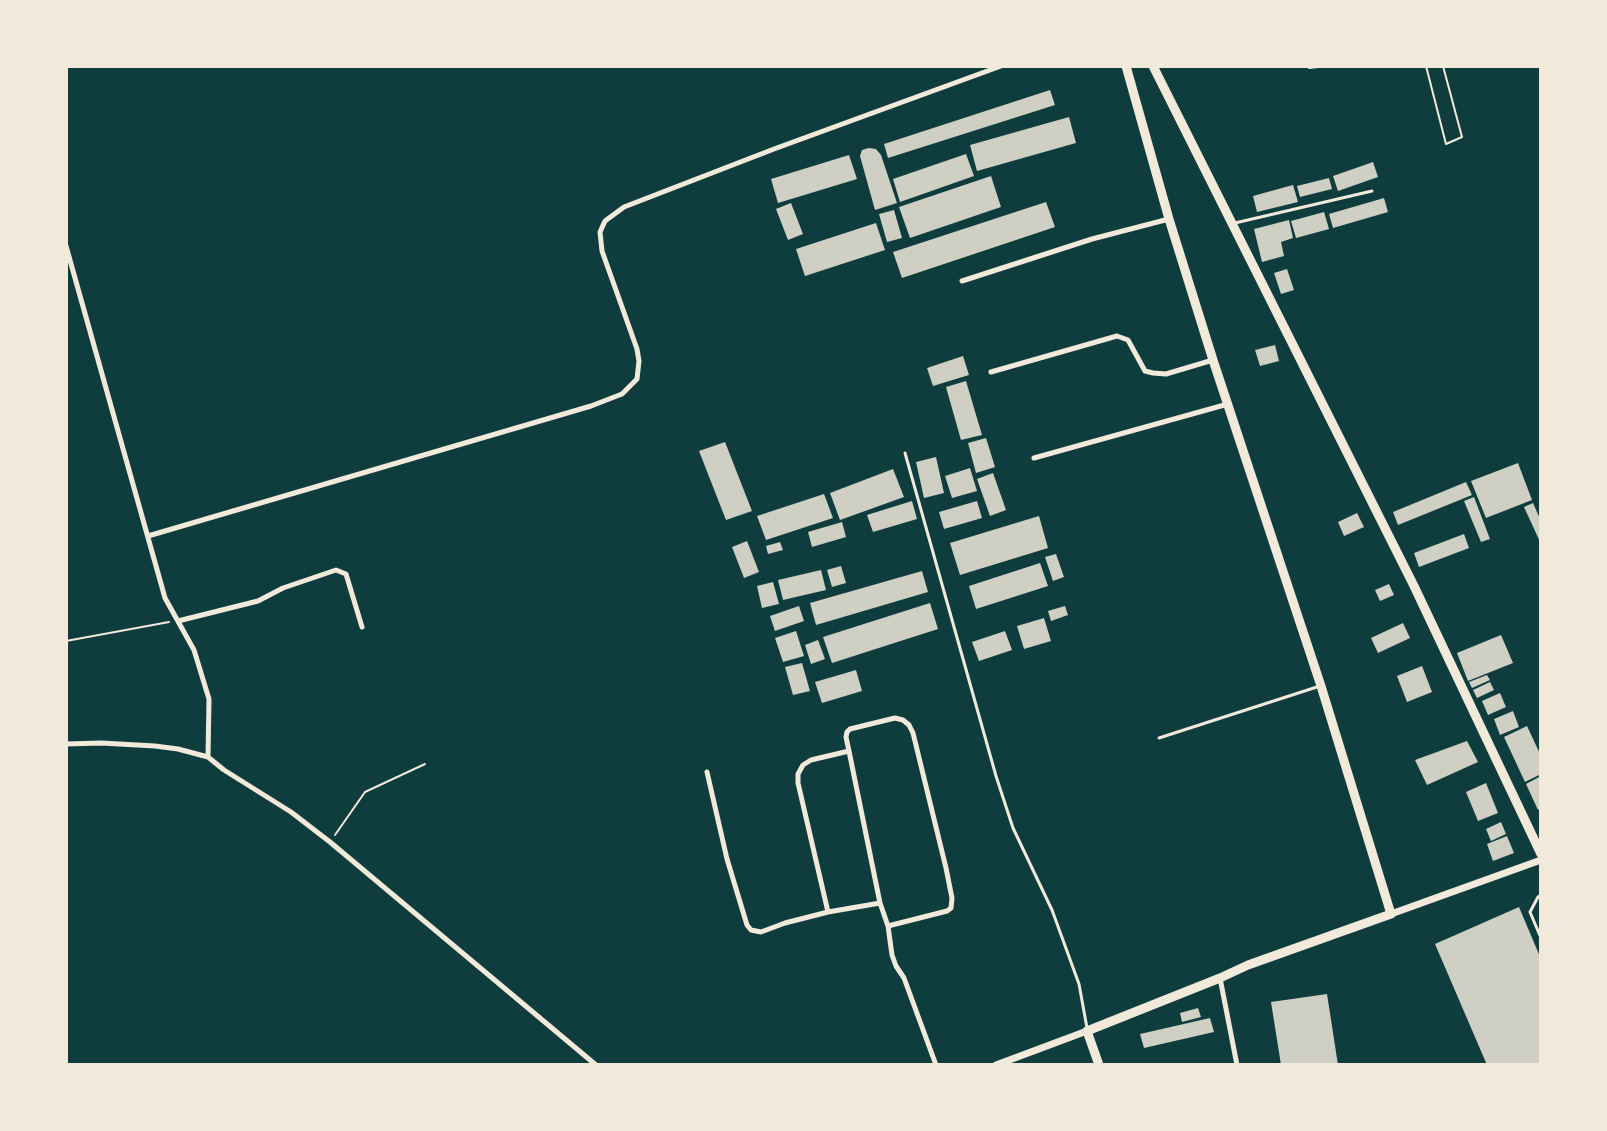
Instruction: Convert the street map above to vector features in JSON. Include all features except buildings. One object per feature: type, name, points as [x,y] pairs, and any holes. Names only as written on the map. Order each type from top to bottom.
[{"type":"main road","points":[[1099,1065],[1087,1031],[1248,965],[1391,915],[1321,686],[1213,360],[1169,219],[1126,66]]},
{"type":"main road","points":[[1153,66],[1414,586],[1541,854]]},
{"type":"street","points":[[148,536],[580,410],[622,394],[637,379],[639,361],[637,349],[602,251],[600,232],[605,221],[624,207],[645,198],[1001,66]]},
{"type":"street","points":[[962,281],[1092,239],[1169,219]]},
{"type":"street","points":[[66,246],[165,598],[194,650],[209,699],[208,757]]},
{"type":"street","points":[[992,372],[1117,336],[1128,340],[1146,371],[1152,373],[1166,374],[1213,360]]},
{"type":"street","points":[[1034,458],[1228,404]]},
{"type":"street","points":[[178,621],[258,601],[283,588],[336,570],[346,574],[362,627]]},
{"type":"street","points":[[888,926],[947,911],[951,908],[952,898],[913,733],[909,725],[895,718],[850,729],[846,737],[880,903],[888,926],[896,966],[904,978],[936,1065]]},
{"type":"street","points":[[66,744],[155,746],[208,757],[224,770],[291,812],[330,842],[596,1065]]},
{"type":"street","points":[[828,912],[798,783],[798,774],[803,765],[811,760],[849,751]]},
{"type":"street","points":[[706,772],[727,859],[747,925],[751,930],[760,932],[828,912],[880,903]]},
{"type":"street","points":[[1391,915],[1541,860]]},
{"type":"street","points":[[1220,978],[1237,1065]]},
{"type":"street","points":[[996,1065],[1087,1031]]},
{"type":"lane","points":[[1233,224],[1372,191]]},
{"type":"lane","points":[[905,453],[996,776],[1013,828],[1052,910],[1079,984],[1087,1031]]},
{"type":"lane","points":[[1159,738],[1321,686]]},
{"type":"lane","points":[[1541,895],[1530,912],[1541,938]]},
{"type":"path","points":[[1310,68],[1327,66]]},
{"type":"path","points":[[1425,66],[1446,144],[1462,137],[1443,66]]},
{"type":"path","points":[[66,641],[178,621]]},
{"type":"path","points":[[330,842],[365,792],[425,764]]}]
